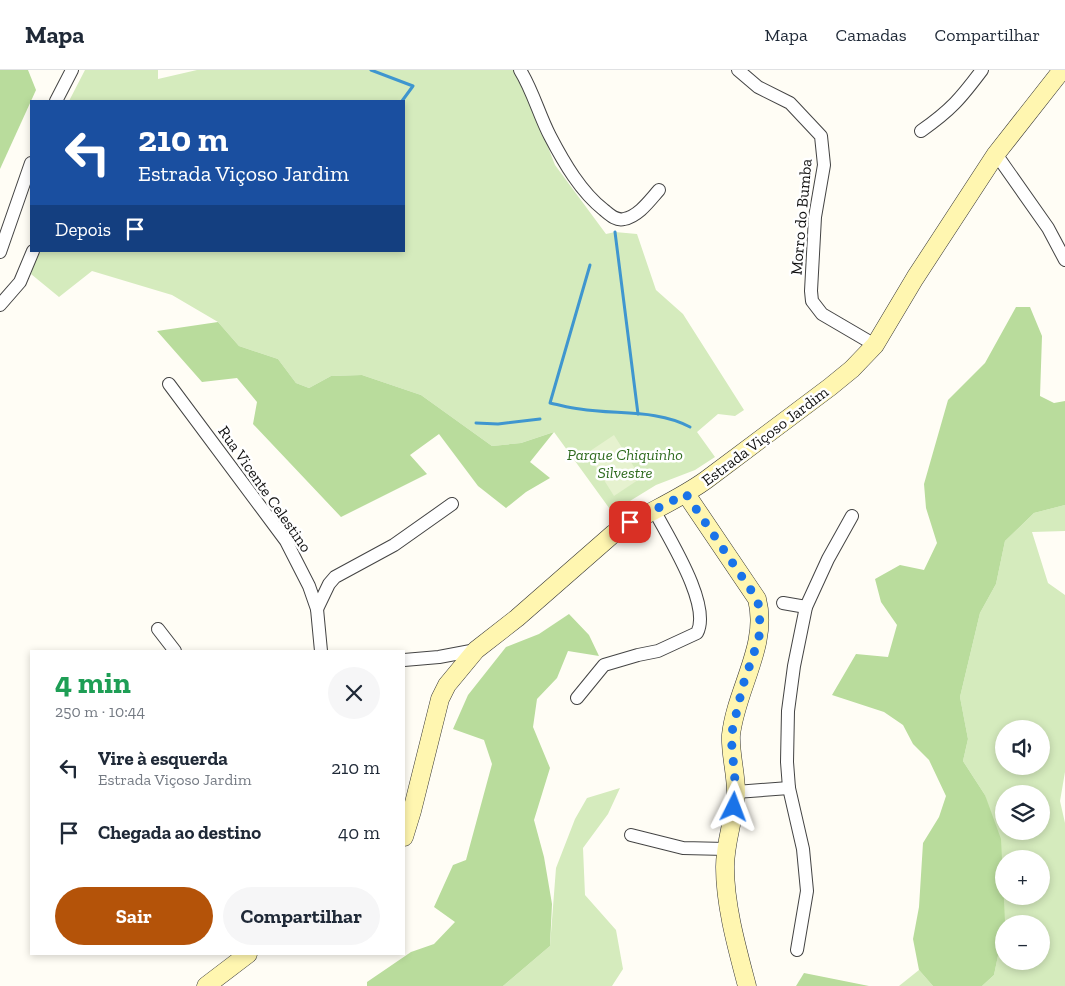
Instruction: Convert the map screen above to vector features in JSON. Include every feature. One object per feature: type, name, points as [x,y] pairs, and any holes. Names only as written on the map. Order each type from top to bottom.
[{"type":"main road","name":"Estrada Viçoso Jardim","points":[[405,834],[440,699],[447,685],[476,650],[530,607],[613,534],[686,494],[759,442],[852,369],[875,345],[915,278],[996,154],[1062,70]]},
{"type":"main road","points":[[686,494],[757,599],[760,611],[759,638],[743,685],[731,736],[736,792],[726,849],[725,866],[729,904],[747,986]]},
{"type":"main road","points":[[206,986],[247,955]]},
{"type":"street","points":[[520,70],[533,94],[550,136],[564,161],[592,200],[614,218],[623,220],[640,211],[659,190]]},
{"type":"street","name":"Morro do Bumba","points":[[738,70],[758,87],[790,103],[821,136],[824,166],[815,216],[812,301],[822,314],[875,345]]},
{"type":"street","points":[[921,131],[946,114],[982,70]]},
{"type":"street","points":[[56,100],[67,72]]},
{"type":"street","points":[[996,154],[1048,228],[1065,260]]},
{"type":"street","points":[[0,252],[30,166]]},
{"type":"street","points":[[0,305],[20,282],[33,252]]},
{"type":"street","name":"Rua Vicente Celestino","points":[[169,384],[286,541],[309,586],[317,609],[321,650]]},
{"type":"street","points":[[317,609],[334,577],[394,545],[452,504]]},
{"type":"street","points":[[577,698],[604,665],[658,651],[697,633],[700,627],[700,614],[693,589],[654,510]]},
{"type":"street","points":[[797,950],[807,891],[807,876],[789,788],[787,762],[788,711],[806,607],[828,558],[852,516]]},
{"type":"street","points":[[783,603],[806,607]]},
{"type":"street","points":[[158,629],[174,650]]},
{"type":"street","points":[[405,660],[439,657],[476,650]]},
{"type":"street","points":[[736,792],[789,788]]},
{"type":"street","points":[[631,835],[683,848],[726,849]]},
{"type":"green space","points":[[0,70],[28,70],[36,90],[0,169]]},
{"type":"green space","name":"Parque Chiquinho Silvestre","points":[[85,70],[158,70],[158,79],[197,70],[518,70],[555,165],[606,234],[615,232],[637,234],[656,290],[683,314],[744,410],[735,416],[718,414],[697,432],[715,457],[695,470],[656,485],[612,512],[554,432],[521,443],[492,446],[421,395],[362,375],[331,376],[309,388],[296,383],[278,359],[239,346],[218,322],[172,295],[92,271],[59,297],[31,274],[37,252],[405,252],[405,100],[70,100]]},
{"type":"green space","points":[[1016,307],[1030,307],[1042,336],[1040,396],[1054,403],[1065,401],[1065,505],[1034,513],[1005,541],[996,584],[980,613],[960,697],[968,739],[963,761],[985,795],[995,822],[995,840],[1001,840],[1002,850],[995,850],[995,905],[1004,905],[1005,915],[995,915],[994,975],[982,986],[933,986],[919,970],[913,939],[919,907],[923,843],[939,817],[946,796],[929,760],[913,744],[903,725],[884,712],[832,695],[856,654],[888,657],[897,625],[881,602],[875,579],[900,565],[924,570],[937,543],[926,508],[924,484],[948,400],[985,363]]},
{"type":"green space","points":[[218,322],[239,346],[278,359],[296,383],[309,388],[331,376],[362,375],[421,395],[492,446],[521,443],[554,432],[530,462],[550,478],[526,492],[506,508],[478,486],[439,434],[410,455],[427,474],[341,517],[253,424],[257,402],[237,378],[202,382],[157,331]]},
{"type":"green space","name":"Parque Chiquinho Silvestre","points":[[614,435],[641,478],[614,496],[587,453]]},
{"type":"green space","points":[[1065,505],[1065,531],[1032,532],[1048,583],[1065,595],[1065,772],[1060,801],[1065,823],[1065,986],[982,986],[994,975],[995,970],[1050,970],[1050,915],[1003,915],[1001,905],[1050,905],[1050,850],[995,850],[995,863],[985,795],[963,761],[968,739],[960,697],[980,613],[996,584],[1005,541],[1034,513]]},
{"type":"green space","points":[[569,614],[589,635],[599,656],[568,651],[557,678],[537,699],[533,727],[550,768],[534,820],[544,857],[552,904],[550,946],[503,986],[367,986],[367,982],[411,952],[434,944],[455,922],[434,907],[453,865],[466,860],[492,764],[484,740],[453,729],[468,695],[506,647],[539,634]]},
{"type":"green space","points":[[620,788],[608,814],[583,848],[585,895],[616,930],[623,969],[612,986],[503,986],[550,946],[556,868],[575,819],[587,798]]},
{"type":"green space","points":[[919,970],[933,986],[899,986]]},
{"type":"green space","points":[[804,973],[869,986],[796,986]]},
{"type":"waterway","points":[[371,70],[413,86],[403,100]]},
{"type":"waterway","points":[[615,232],[638,414]]},
{"type":"waterway","points":[[590,265],[550,403],[594,411],[664,417],[690,427]]},
{"type":"waterway","points":[[476,423],[498,424],[540,419]]},
{"type":"route","points":[[630,522],[686,494],[757,599],[761,624],[759,638],[743,685],[731,736],[736,792],[734,807]]}]
